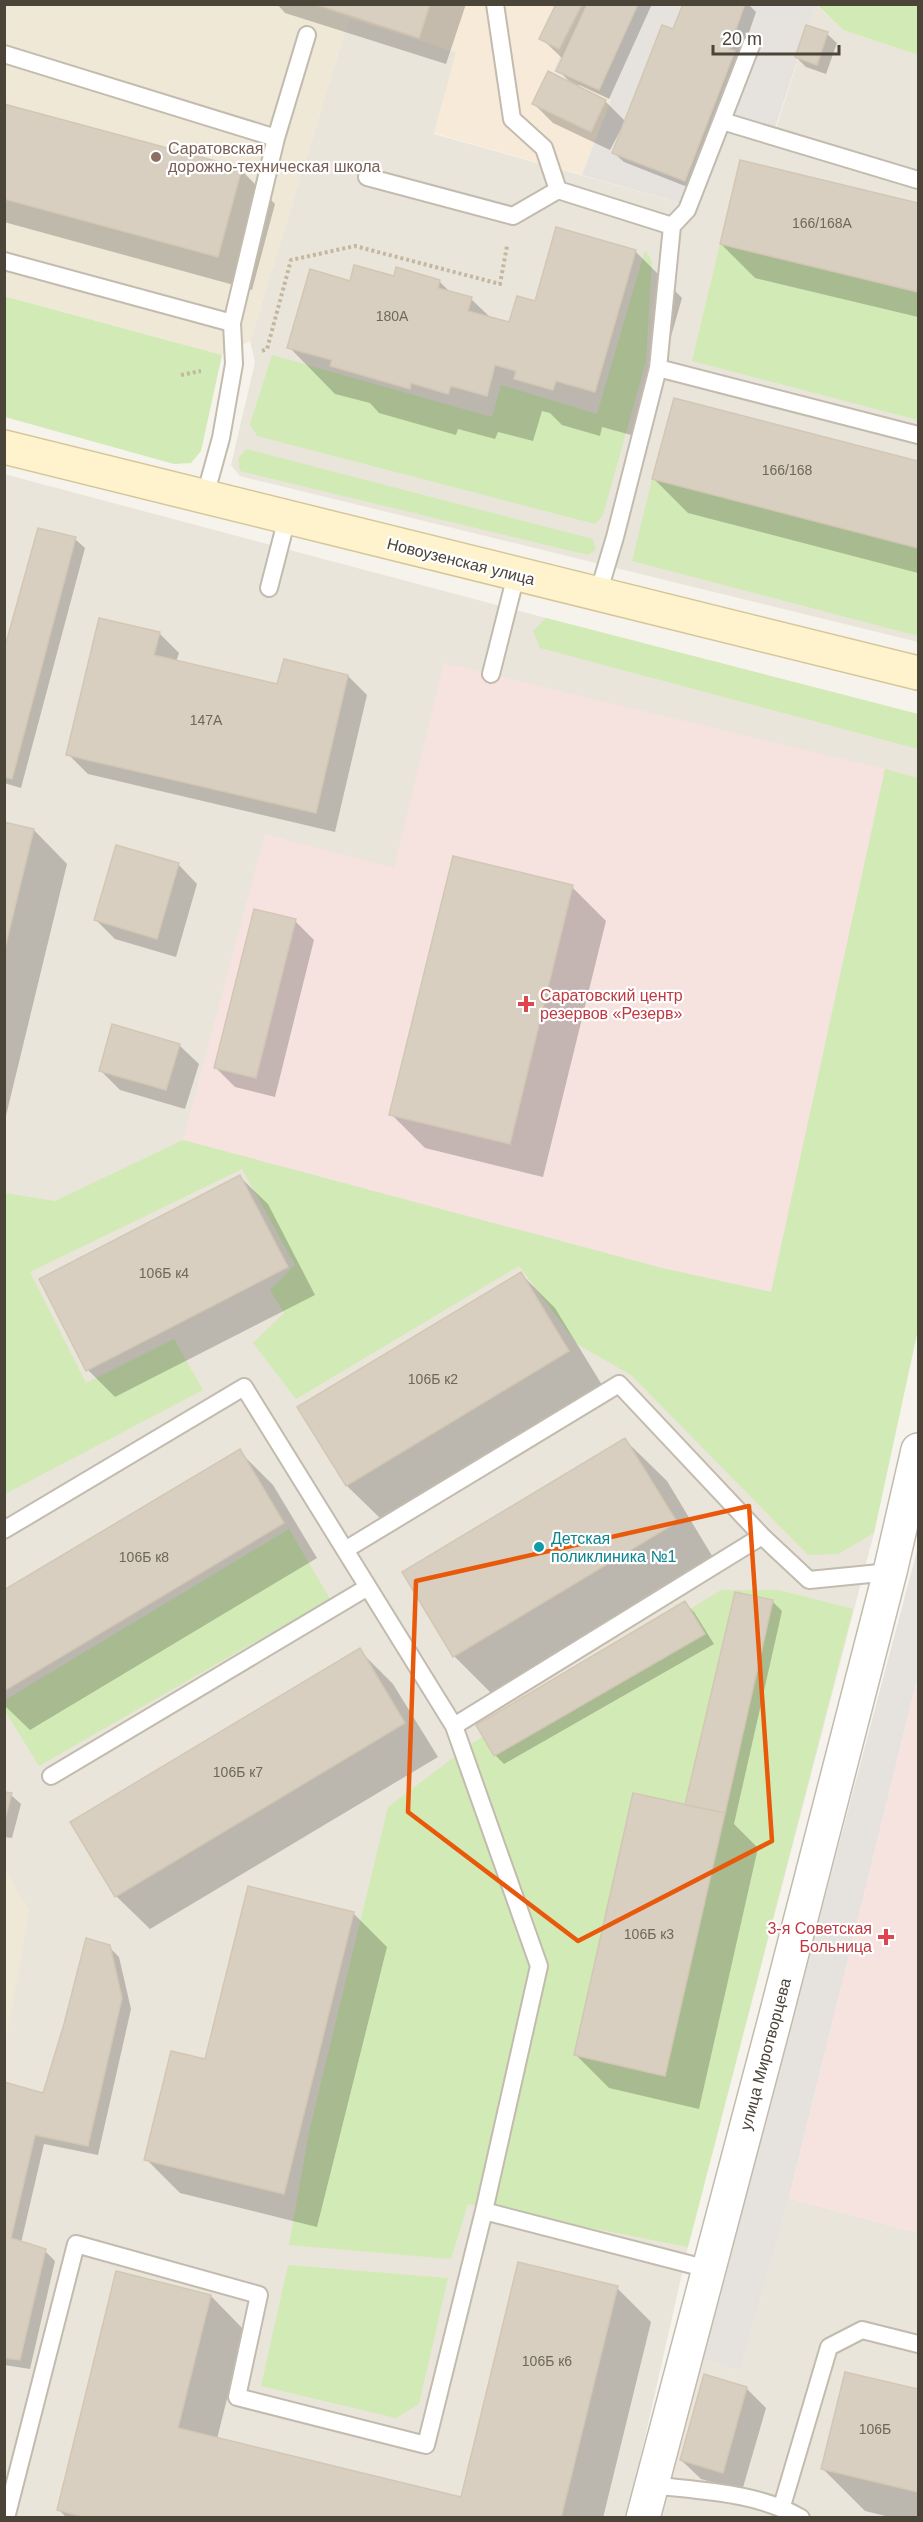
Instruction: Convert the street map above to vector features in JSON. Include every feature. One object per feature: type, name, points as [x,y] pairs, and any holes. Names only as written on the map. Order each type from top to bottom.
[{"type":"main road","name":"Новоузенская улица","points":[[4,447],[918,673]]},
{"type":"street","name":"улица Миротворцева","points":[[643,2517],[776,2019],[890,1572],[918,1450]]},
{"type":"lane","points":[[495,4],[512,119],[544,148],[558,190]]},
{"type":"lane","points":[[205,496],[221,438],[234,364],[232,323],[276,138],[307,35]]},
{"type":"lane","points":[[598,594],[615,537],[658,368],[672,226],[687,210],[752,43]]},
{"type":"lane","points":[[4,54],[276,138]]},
{"type":"lane","points":[[722,121],[918,180]]},
{"type":"lane","points":[[368,177],[513,216],[558,190],[672,226]]},
{"type":"lane","points":[[4,261],[232,323]]},
{"type":"lane","points":[[658,368],[918,435]]},
{"type":"lane","points":[[269,588],[287,518]]},
{"type":"lane","points":[[491,674],[516,575]]},
{"type":"lane","points":[[345,1550],[619,1384],[762,1536],[808,1580],[890,1572]]},
{"type":"lane","points":[[4,1530],[244,1388],[454,1726],[539,1966],[484,2211],[426,2445],[237,2397],[259,2295],[76,2244],[6,2517]]},
{"type":"lane","points":[[454,1726],[762,1536]]},
{"type":"lane","points":[[51,1776],[368,1587]]},
{"type":"lane","points":[[484,2211],[708,2269]]},
{"type":"lane","points":[[782,2506],[829,2347],[862,2330],[918,2344]]},
{"type":"lane","points":[[651,2485],[722,2494],[782,2506],[801,2517]]},
{"type":"path","points":[[181,375],[234,364],[267,349],[291,260],[355,246],[500,284],[513,216]]},
{"type":"highlighted area","points":[[749,1506],[772,1841],[578,1941],[408,1812],[416,1581]]},
{"type":"shaded area","name":"Саратовская дорожно-техническая школа","points":[[308,4],[349,18],[250,341],[222,355],[5,296],[4,5]]},
{"type":"shaded area","points":[[308,5],[585,5],[553,70],[611,99],[582,175],[434,133],[456,52]]},
{"type":"shaded area","points":[[585,5],[816,5],[775,128],[737,118],[698,208],[582,175],[611,99],[553,71]]},
{"type":"shaded area","points":[[816,5],[843,30],[918,55],[918,642],[240,476],[231,465],[255,362],[250,341],[349,18],[457,52],[434,134],[698,208],[737,117],[776,128]]},
{"type":"shaded area","points":[[4,474],[918,714],[918,1329],[874,1533],[688,2247],[627,2517],[5,2517]]},
{"type":"shaded area","name":"Саратовский центр резервов «Резерв»","points":[[444,663],[885,769],[771,1292],[662,1268],[183,1140],[265,834],[394,868]]},
{"type":"shaded area","points":[[918,1547],[918,1676],[789,2198],[740,2370],[702,2360]]},
{"type":"shaded area","name":"3-я Советская Больница","points":[[918,1676],[918,2233],[789,2198]]},
{"type":"shaded area","points":[[5,1870],[29,1910],[5,2048]]},
{"type":"shaded area","points":[[789,2198],[918,2233],[918,2517],[661,2518],[702,2360],[740,2370]]},
{"type":"green space","points":[[817,5],[918,5],[918,55],[843,30]]},
{"type":"green space","points":[[720,244],[918,292],[918,420],[692,361]]},
{"type":"green space","points":[[645,250],[652,262],[646,361],[603,515],[595,524],[257,436],[250,424],[272,355],[492,417],[501,385],[597,414]]},
{"type":"green space","points":[[4,296],[222,355],[201,451],[191,463],[174,464],[5,417]]},
{"type":"green space","points":[[246,449],[593,539],[596,550],[588,555],[240,471],[238,459]]},
{"type":"green space","points":[[652,479],[918,548],[918,636],[632,561]]},
{"type":"green space","points":[[546,618],[918,714],[918,749],[540,648],[533,631]]},
{"type":"green space","points":[[885,769],[918,778],[918,1329],[874,1533],[838,1554],[808,1555],[631,1375],[577,1344],[519,1266],[296,1399],[253,1343],[284,1313],[270,1290],[295,1265],[242,1169],[30,1272],[86,1383],[174,1339],[203,1390],[5,1494],[5,1193],[55,1201],[183,1140],[662,1268],[771,1292]]},
{"type":"green space","points":[[289,1529],[330,1599],[39,1766],[5,1711],[5,1700]]},
{"type":"green space","points":[[721,1590],[779,1590],[853,1609],[688,2247],[468,2204],[451,2259],[289,2245],[309,2132],[388,1807],[474,1742]]},
{"type":"green space","points":[[288,2265],[448,2278],[419,2404],[396,2418],[261,2386]]},
{"type":"building","points":[[315,4],[430,4],[419,38]]},
{"type":"building","points":[[556,4],[582,4],[559,49],[539,39]]},
{"type":"building","points":[[587,4],[638,4],[599,90],[556,71]]},
{"type":"building","points":[[683,4],[745,4],[729,49],[735,51],[685,181],[612,153],[662,25],[673,29]]},
{"type":"building","points":[[806,25],[828,32],[817,65],[795,57]]},
{"type":"building","points":[[548,71],[606,100],[591,132],[532,104]]},
{"type":"building","points":[[4,104],[242,168],[218,257],[4,199]]},
{"type":"building","points":[[740,160],[918,203],[918,292],[720,244]]},
{"type":"building","points":[[556,227],[636,250],[595,392],[556,381],[553,390],[514,379],[516,371],[495,365],[487,396],[451,386],[448,394],[411,383],[410,389],[330,366],[332,360],[287,348],[310,269],[350,281],[354,265],[394,276],[396,267],[440,280],[438,288],[472,297],[468,311],[509,322],[517,296],[535,301]]},
{"type":"building","points":[[674,398],[918,461],[918,548],[652,479]]},
{"type":"building","points":[[38,528],[76,537],[12,779],[4,777],[4,650]]},
{"type":"building","points":[[99,618],[160,632],[154,655],[277,684],[284,659],[348,675],[316,813],[66,755]]},
{"type":"building","points":[[4,822],[34,829],[4,952]]},
{"type":"building","points":[[116,845],[179,863],[157,939],[94,920]]},
{"type":"building","points":[[453,856],[573,885],[510,1144],[389,1115]]},
{"type":"building","points":[[254,909],[296,919],[256,1078],[214,1068]]},
{"type":"building","points":[[112,1024],[180,1044],[166,1090],[99,1071]]},
{"type":"building","points":[[240,1175],[288,1267],[86,1371],[39,1279]]},
{"type":"building","points":[[521,1272],[569,1351],[346,1486],[297,1407]]},
{"type":"building","name":"Детская поликлиника №1","points":[[625,1438],[677,1522],[453,1657],[402,1572]]},
{"type":"building","points":[[240,1449],[284,1523],[4,1691],[4,1590]]},
{"type":"building","points":[[735,1592],[773,1600],[725,1813],[685,1805]]},
{"type":"building","points":[[685,1601],[705,1634],[494,1756],[476,1725]]},
{"type":"building","points":[[360,1648],[405,1723],[115,1897],[70,1822]]},
{"type":"building","points":[[4,1792],[12,1793],[4,1823]]},
{"type":"building","points":[[633,1793],[725,1813],[665,2076],[574,2055]]},
{"type":"building","points":[[248,1886],[354,1912],[284,2194],[144,2160],[171,2051],[205,2059]]},
{"type":"building","points":[[86,1938],[110,1945],[122,1998],[88,2146],[35,2135],[11,2238],[46,2249],[20,2360],[4,2358],[4,2082],[43,2093]]},
{"type":"building","points":[[518,2262],[618,2286],[561,2518],[87,2518],[57,2510],[116,2271],[211,2295],[178,2428],[461,2497]]},
{"type":"building","points":[[845,2372],[918,2389],[918,2492],[821,2469]]},
{"type":"building","points":[[704,2374],[747,2387],[723,2473],[680,2460]]},
{"type":"place","name":"Саратовская дорожно-техническая школа","points":[[156,157]]},
{"type":"place","name":"Саратовский центр резервов «Резерв»","points":[[526,1004]]},
{"type":"place","name":"Детская поликлиника №1","points":[[539,1547]]},
{"type":"place","name":"3-я Советская Больница","points":[[886,1937]]}]
